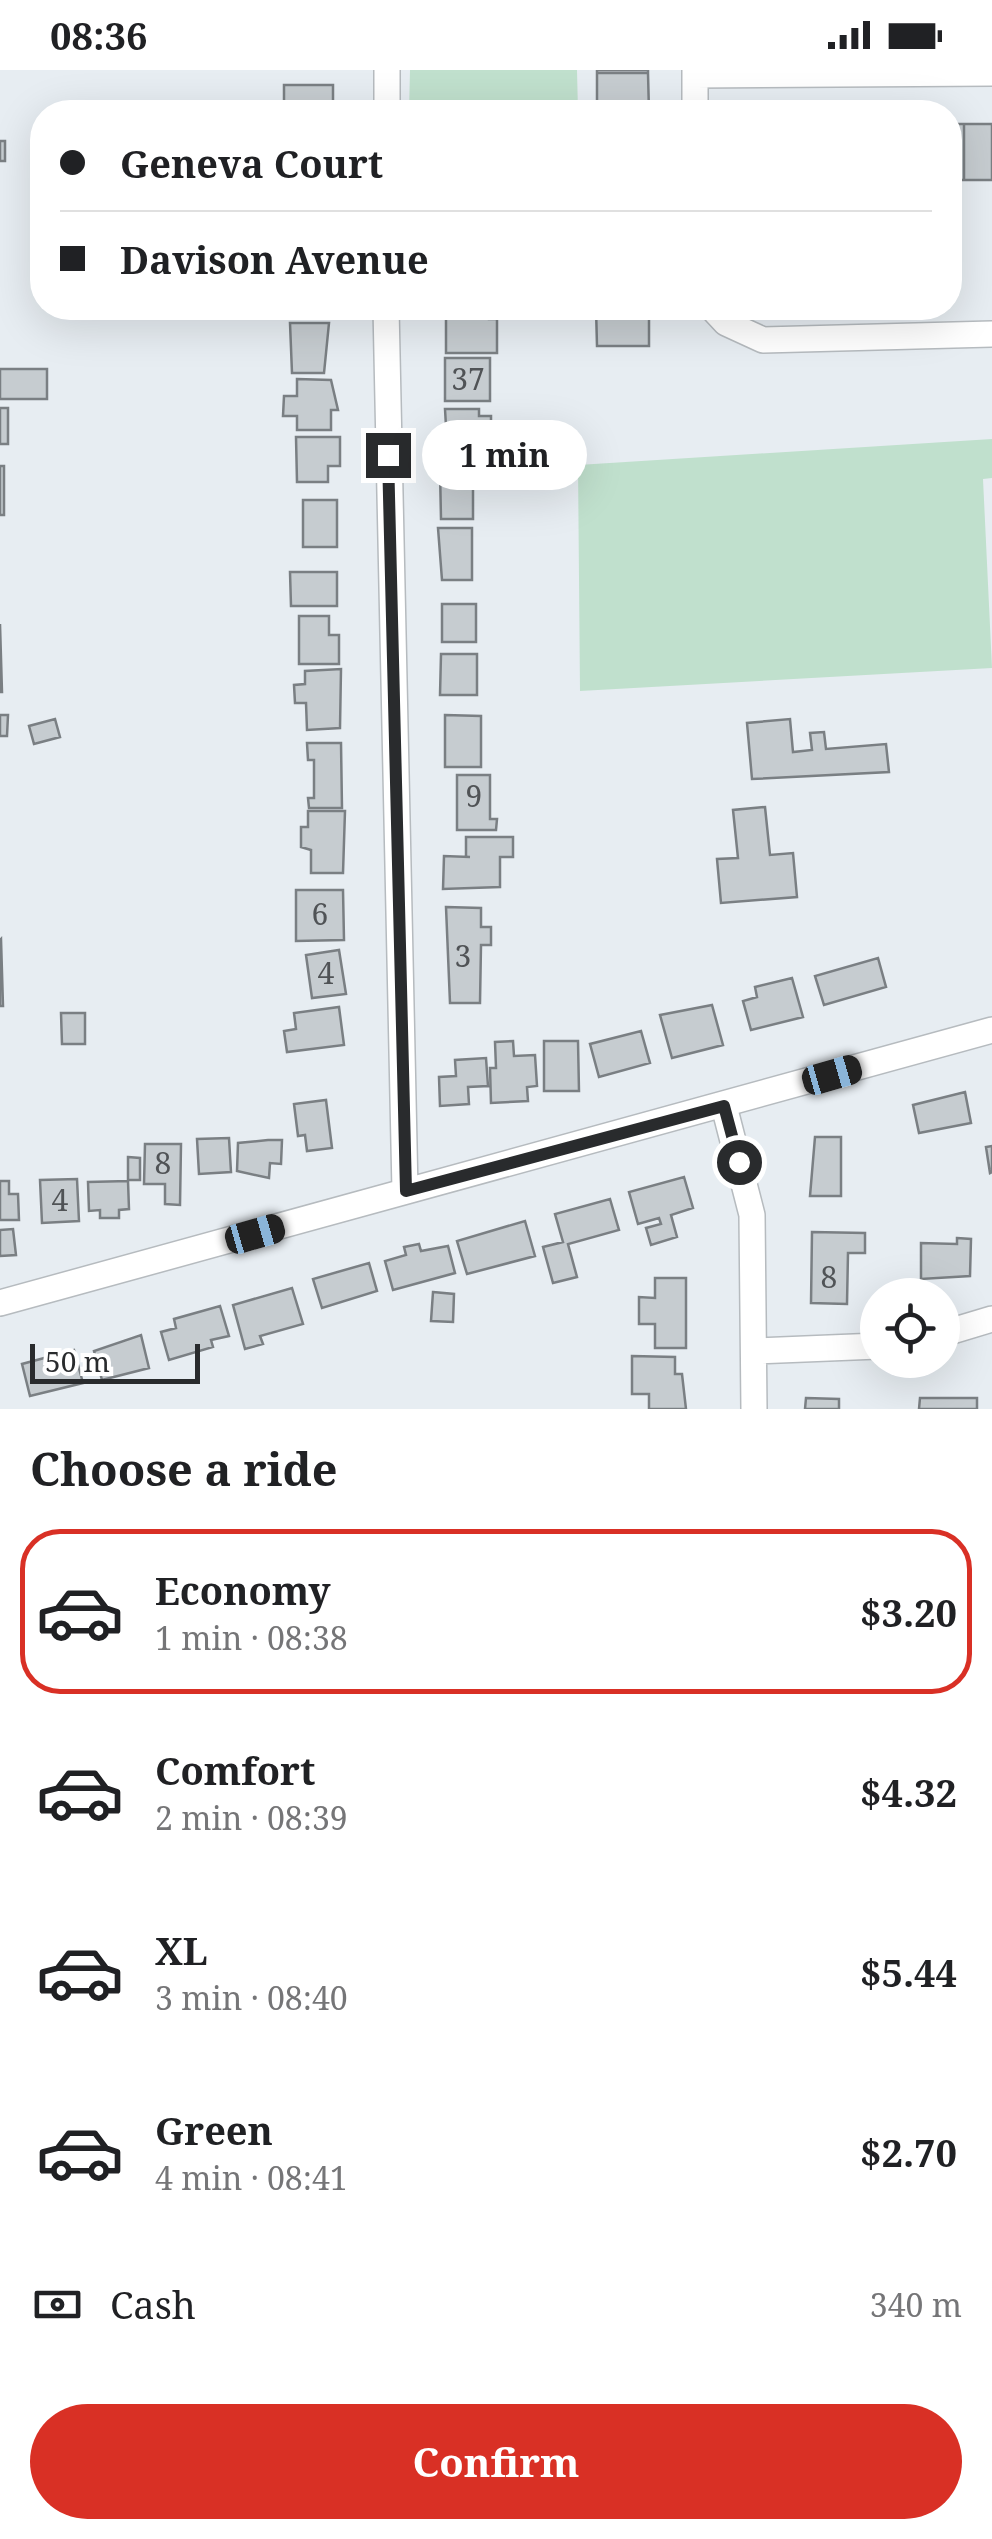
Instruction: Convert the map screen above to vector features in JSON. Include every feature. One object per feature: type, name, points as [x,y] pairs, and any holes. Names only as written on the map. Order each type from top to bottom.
[{"type":"street","points":[[387,70],[387,100]]},
{"type":"street","points":[[695,100],[695,72],[992,73]]},
{"type":"street","points":[[386,320],[406,1191]]},
{"type":"street","points":[[724,320],[764,340],[992,334]]},
{"type":"street","points":[[0,1303],[992,1030]]},
{"type":"street","points":[[724,1106],[752,1215],[754,1409]]},
{"type":"street","points":[[960,1329],[992,1319]]},
{"type":"street","points":[[756,1351],[860,1347]]},
{"type":"green space","points":[[410,70],[577,70],[578,100],[409,100]]},
{"type":"green space","points":[[992,439],[992,478],[983,479],[992,668],[580,691],[578,465]]},
{"type":"building","points":[[648,70],[648,73],[597,73]]},
{"type":"building","points":[[597,73],[648,73],[649,100],[597,100]]},
{"type":"building","points":[[284,85],[333,85],[333,100],[284,100]]},
{"type":"building","points":[[962,124],[964,124],[962,180]]},
{"type":"building","points":[[964,124],[992,124],[992,180],[964,180]]},
{"type":"building","points":[[0,141],[5,141],[5,161],[0,161]]},
{"type":"building","points":[[446,320],[497,320],[497,353],[446,353]]},
{"type":"building","points":[[596,320],[649,320],[649,346],[597,346]]},
{"type":"building","points":[[290,323],[329,323],[324,373],[292,373]]},
{"type":"building","points":[[445,358],[490,358],[490,401],[445,401]]},
{"type":"building","points":[[0,369],[47,369],[47,399],[0,399]]},
{"type":"building","points":[[297,379],[331,380],[338,410],[331,410],[331,430],[297,430],[297,416],[283,416],[284,396],[297,396]]},
{"type":"building","points":[[0,408],[8,408],[8,444],[0,444]]},
{"type":"building","points":[[445,409],[479,409],[479,416],[491,416],[491,437],[476,437],[476,461],[448,461]]},
{"type":"building","points":[[296,437],[340,437],[340,466],[328,466],[328,482],[297,482]]},
{"type":"building","points":[[0,466],[4,466],[4,515],[0,515]]},
{"type":"building","points":[[440,471],[473,471],[473,519],[441,519]]},
{"type":"building","points":[[303,500],[337,500],[337,547],[303,547]]},
{"type":"building","points":[[438,528],[472,528],[472,580],[442,580]]},
{"type":"building","points":[[290,572],[337,572],[337,606],[291,606]]},
{"type":"building","points":[[442,604],[476,604],[476,642],[442,642]]},
{"type":"building","points":[[299,616],[329,616],[329,635],[339,635],[339,664],[299,664]]},
{"type":"building","points":[[0,624],[2,692],[0,692]]},
{"type":"building","points":[[441,654],[477,654],[477,695],[440,695]]},
{"type":"building","points":[[341,669],[340,728],[307,730],[306,703],[295,703],[294,685],[305,684],[305,671]]},
{"type":"building","points":[[0,715],[8,715],[7,736],[0,736]]},
{"type":"building","points":[[445,715],[481,716],[481,767],[445,767]]},
{"type":"building","points":[[55,719],[60,737],[34,744],[29,726]]},
{"type":"building","points":[[790,719],[793,752],[812,750],[810,733],[824,732],[826,749],[886,744],[889,772],[752,779],[747,723]]},
{"type":"building","points":[[307,743],[341,743],[342,808],[309,808],[308,798],[314,798],[314,760],[308,760]]},
{"type":"building","points":[[457,775],[490,775],[490,819],[497,819],[496,830],[457,830]]},
{"type":"building","points":[[765,807],[770,855],[793,853],[797,897],[721,903],[717,859],[738,858],[733,810]]},
{"type":"building","points":[[308,811],[345,811],[343,873],[311,873],[311,850],[301,847],[301,827],[308,827]]},
{"type":"building","points":[[466,837],[513,837],[513,857],[500,857],[500,887],[443,889],[444,856],[466,857]]},
{"type":"building","points":[[296,890],[343,890],[344,940],[296,941]]},
{"type":"building","points":[[446,907],[481,908],[481,927],[491,927],[491,945],[481,945],[480,1003],[450,1003]]},
{"type":"building","points":[[1,939],[3,1006],[0,1006]]},
{"type":"building","points":[[339,950],[346,994],[312,998],[306,955]]},
{"type":"building","points":[[878,958],[886,987],[824,1005],[815,976]]},
{"type":"building","points":[[792,978],[803,1017],[751,1030],[743,1001],[757,997],[755,987]]},
{"type":"building","points":[[712,1005],[723,1045],[672,1058],[660,1015]]},
{"type":"building","points":[[339,1007],[344,1045],[287,1052],[284,1031],[296,1029],[294,1013]]},
{"type":"building","points":[[61,1013],[85,1013],[85,1044],[62,1044]]},
{"type":"building","points":[[641,1031],[650,1063],[599,1077],[590,1044]]},
{"type":"building","points":[[513,1041],[514,1056],[535,1055],[537,1086],[527,1087],[528,1101],[491,1103],[490,1068],[496,1068],[495,1042]]},
{"type":"building","points":[[544,1041],[578,1041],[579,1091],[544,1091]]},
{"type":"building","points":[[486,1058],[488,1086],[468,1087],[469,1104],[440,1106],[439,1077],[456,1076],[455,1060]]},
{"type":"building","points":[[965,1092],[971,1123],[919,1133],[913,1105]]},
{"type":"building","points":[[326,1100],[332,1148],[307,1151],[305,1135],[298,1136],[294,1104]]},
{"type":"building","points":[[815,1137],[841,1137],[841,1196],[810,1196]]},
{"type":"building","points":[[229,1138],[231,1172],[199,1174],[197,1139]]},
{"type":"building","points":[[282,1140],[281,1164],[270,1163],[269,1178],[237,1171],[238,1143]]},
{"type":"building","points":[[145,1144],[181,1144],[180,1205],[165,1204],[165,1184],[144,1184]]},
{"type":"building","points":[[992,1146],[992,1172],[990,1173],[986,1147]]},
{"type":"building","points":[[128,1157],[140,1158],[140,1180],[128,1180]]},
{"type":"building","points":[[684,1177],[693,1208],[671,1215],[677,1237],[651,1245],[646,1228],[661,1224],[659,1218],[638,1224],[629,1192]]},
{"type":"building","points":[[77,1179],[79,1221],[42,1223],[40,1180]]},
{"type":"building","points":[[0,1181],[9,1181],[9,1194],[18,1194],[19,1220],[0,1220]]},
{"type":"building","points":[[128,1181],[129,1209],[119,1210],[119,1218],[100,1218],[100,1210],[89,1211],[88,1182]]},
{"type":"building","points":[[610,1199],[619,1230],[568,1244],[577,1277],[553,1283],[543,1247],[563,1242],[555,1214]]},
{"type":"building","points":[[525,1221],[535,1256],[467,1274],[457,1241]]},
{"type":"building","points":[[13,1229],[16,1255],[0,1256],[0,1230]]},
{"type":"building","points":[[812,1232],[865,1233],[865,1253],[848,1253],[847,1304],[811,1303]]},
{"type":"building","points":[[957,1238],[971,1239],[970,1276],[921,1278],[921,1243],[957,1244]]},
{"type":"building","points":[[419,1244],[421,1251],[448,1246],[455,1273],[393,1290],[385,1261],[406,1255],[404,1247]]},
{"type":"building","points":[[369,1263],[377,1291],[322,1308],[313,1279]]},
{"type":"building","points":[[655,1278],[686,1278],[686,1348],[655,1348],[655,1324],[639,1324],[639,1297],[655,1298]]},
{"type":"building","points":[[292,1288],[303,1324],[260,1336],[263,1344],[245,1349],[233,1305]]},
{"type":"building","points":[[433,1292],[454,1294],[453,1322],[431,1321]]},
{"type":"building","points":[[220,1306],[229,1336],[211,1340],[213,1347],[169,1360],[161,1332],[176,1328],[174,1319]]},
{"type":"building","points":[[141,1335],[149,1368],[102,1380],[94,1351]]},
{"type":"building","points":[[74,1350],[83,1383],[30,1396],[22,1364]]},
{"type":"building","points":[[632,1356],[675,1357],[675,1374],[682,1374],[686,1409],[649,1409],[649,1394],[632,1394]]},
{"type":"building","points":[[806,1398],[839,1399],[839,1409],[805,1409]]},
{"type":"building","points":[[920,1398],[977,1398],[977,1409],[919,1409]]},
{"type":"route","points":[[388,455],[406,1191],[724,1106],[739,1162]]}]
